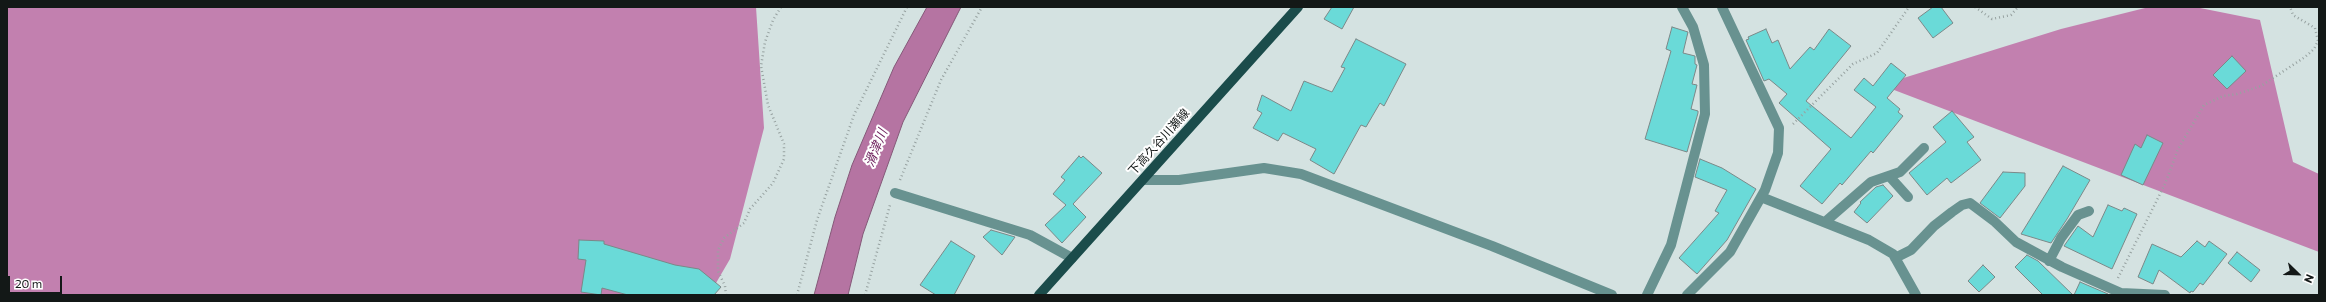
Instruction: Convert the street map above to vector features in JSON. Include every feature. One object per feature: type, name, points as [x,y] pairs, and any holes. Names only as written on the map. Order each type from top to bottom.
[{"type":"main road","name":"下高久谷川瀬線","points":[[1038,295],[1298,7]]},
{"type":"street","points":[[1647,295],[1671,245],[1680,202],[1705,114],[1704,65],[1693,27],[1682,7]]},
{"type":"street","points":[[1687,295],[1730,252],[1761,197],[1778,153],[1778,128],[1722,7]]},
{"type":"street","points":[[1825,222],[1871,182],[1890,177],[1900,172],[1924,148]]},
{"type":"street","points":[[1143,180],[1178,180],[1264,168],[1301,174],[1492,246],[1612,295]]},
{"type":"street","points":[[1890,177],[1908,197]]},
{"type":"street","points":[[895,193],[1030,235],[1072,258]]},
{"type":"street","points":[[1761,197],[1870,240],[1893,254],[1916,295]]},
{"type":"street","points":[[1895,258],[1911,250],[1934,226],[1952,212],[1962,205],[1970,203],[1982,211],[2016,242],[2049,261],[2121,292],[2165,295]]},
{"type":"street","points":[[2049,261],[2061,238],[2078,215],[2089,211]]},
{"type":"path","points":[[726,295],[725,286],[718,271],[718,250],[724,238],[744,222],[750,209],[772,183],[784,159],[784,144],[768,105],[761,66],[765,42],[773,20],[781,7]]},
{"type":"path","points":[[797,295],[817,220],[854,115],[907,7]]},
{"type":"path","points":[[865,295],[873,261],[895,193],[941,80],[982,7]]},
{"type":"path","points":[[1778,136],[1848,68],[1877,52],[1909,7]]},
{"type":"path","points":[[1975,7],[1992,19],[2010,15],[2018,7]]},
{"type":"path","points":[[2113,289],[2165,184],[2178,149],[2204,106],[2223,96],[2244,92],[2261,86],[2305,58],[2314,49],[2318,41],[2315,28],[2293,15],[2290,7]]},
{"type":"shaded area","points":[[7,7],[756,7],[764,128],[730,259],[709,295],[7,295]]},
{"type":"shaded area","points":[[2149,7],[2195,7],[2260,20],[2293,162],[2319,174],[2319,252],[1881,85],[2061,29]]},
{"type":"water","name":"滑津川","points":[[927,7],[961,7],[903,122],[863,234],[848,295],[814,295],[835,217],[852,165],[894,67]]},
{"type":"building","points":[[1332,7],[1354,7],[1342,29],[1324,19]]},
{"type":"building","points":[[1933,7],[1941,7],[1953,23],[1933,38],[1918,18]]},
{"type":"building","points":[[1672,27],[1688,32],[1683,53],[1695,56],[1695,64],[1697,65],[1692,84],[1697,85],[1691,109],[1698,111],[1698,113],[1687,152],[1645,139],[1671,51],[1666,49]]},
{"type":"building","points":[[1766,29],[1772,43],[1778,40],[1790,69],[1810,47],[1814,50],[1829,29],[1851,46],[1806,101],[1851,138],[1876,107],[1854,90],[1864,78],[1873,86],[1891,63],[1906,75],[1887,98],[1900,109],[1898,112],[1903,116],[1873,153],[1871,151],[1842,185],[1840,183],[1822,204],[1800,186],[1831,149],[1779,103],[1787,94],[1769,79],[1764,81],[1746,40],[1749,39],[1748,37]]},
{"type":"building","points":[[1356,39],[1406,64],[1384,106],[1380,103],[1366,127],[1361,125],[1334,174],[1310,160],[1316,149],[1283,133],[1278,141],[1253,128],[1262,113],[1257,110],[1262,95],[1291,111],[1304,81],[1332,92],[1345,68],[1341,67]]},
{"type":"building","points":[[2232,56],[2246,71],[2227,89],[2213,75]]},
{"type":"building","points":[[1952,111],[1974,137],[1967,142],[1981,160],[1951,183],[1947,178],[1927,195],[1909,173],[1946,142],[1933,127]]},
{"type":"building","points":[[2147,135],[2163,143],[2143,185],[2121,175],[2135,144],[2141,148]]},
{"type":"building","points":[[1079,156],[1081,158],[1083,156],[1102,173],[1073,204],[1086,217],[1062,243],[1045,225],[1066,205],[1053,194],[1065,180],[1061,177]]},
{"type":"building","points":[[1700,159],[1722,168],[1756,189],[1727,240],[1697,274],[1679,258],[1719,213],[1715,211],[1727,190],[1695,177]]},
{"type":"building","points":[[2063,166],[2090,180],[2067,219],[2051,243],[2021,234]]},
{"type":"building","points":[[2003,172],[2025,173],[2025,186],[2000,218],[1980,203]]},
{"type":"building","points":[[1883,185],[1893,196],[1867,223],[1854,212],[1861,203],[1860,202],[1876,187]]},
{"type":"building","points":[[2108,205],[2122,211],[2124,208],[2137,214],[2112,269],[2064,246],[2078,226],[2093,237]]},
{"type":"building","points":[[991,230],[1015,237],[1002,255],[983,237]]},
{"type":"building","points":[[579,240],[604,241],[604,244],[675,265],[699,269],[721,287],[714,295],[628,295],[602,288],[601,295],[581,292],[586,260],[578,259]]},
{"type":"building","points":[[951,241],[975,256],[954,295],[936,295],[920,285]]},
{"type":"building","points":[[2197,241],[2205,247],[2209,241],[2227,254],[2203,285],[2200,283],[2193,292],[2191,291],[2190,293],[2159,270],[2153,284],[2138,277],[2152,244],[2181,257]]},
{"type":"building","points":[[2237,252],[2260,270],[2251,282],[2228,263]]},
{"type":"building","points":[[2027,255],[2038,261],[2073,295],[2043,295],[2015,267]]},
{"type":"building","points":[[1983,265],[1995,277],[1979,292],[1968,281]]},
{"type":"building","points":[[2080,282],[2108,294],[2108,295],[2074,295]]}]
